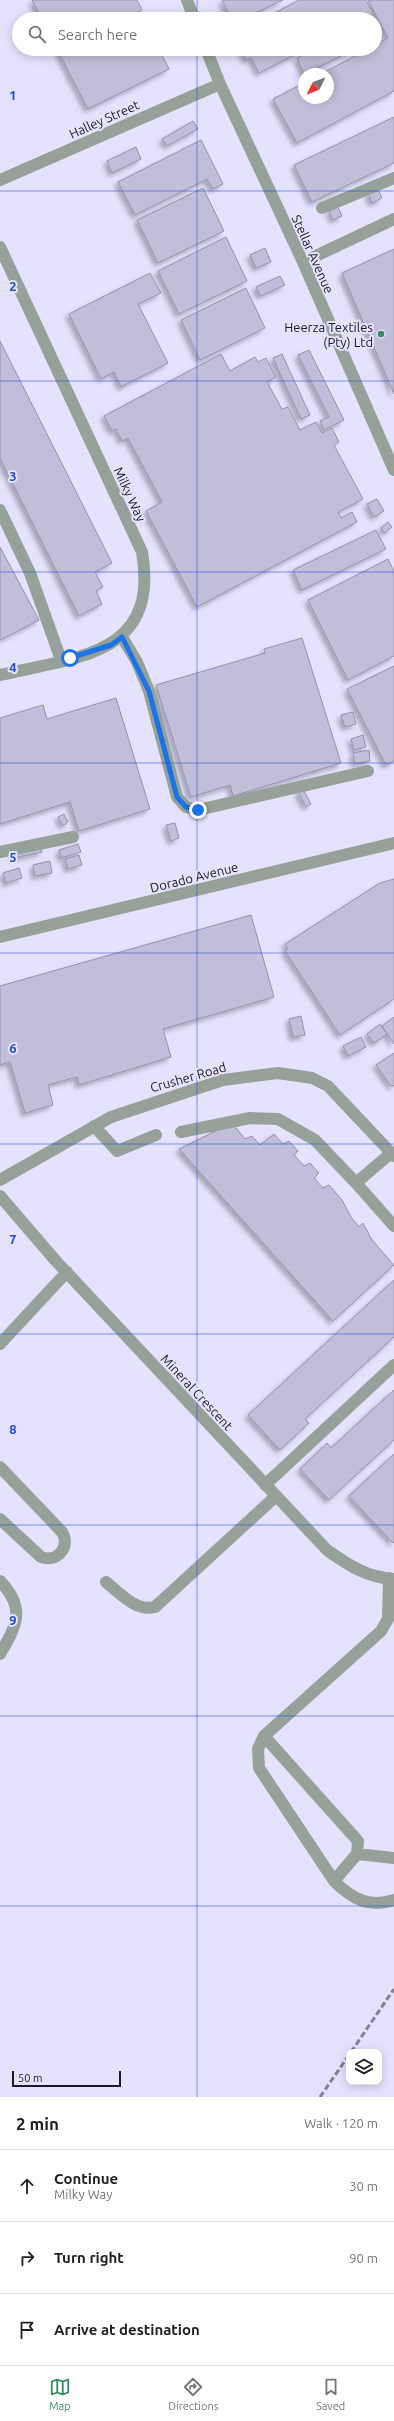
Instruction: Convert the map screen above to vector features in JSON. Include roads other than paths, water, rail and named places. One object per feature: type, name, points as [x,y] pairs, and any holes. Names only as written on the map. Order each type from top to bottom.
[{"type":"street","points":[[187,0],[191,12]]},
{"type":"street","name":"Stellar Avenue","points":[[209,56],[220,84],[302,262],[394,470]]},
{"type":"street","name":"Halley Street","points":[[0,180],[220,84]]},
{"type":"street","points":[[322,208],[394,178]]},
{"type":"street","points":[[302,262],[394,219]]},
{"type":"street","name":"Milky Way","points":[[0,247],[142,552],[145,570],[144,600],[132,626],[122,637],[111,645],[98,650],[0,676]]},
{"type":"street","points":[[0,510],[30,573],[61,660]]},
{"type":"street","points":[[122,637],[149,691],[177,797],[186,807],[198,810],[368,770]]},
{"type":"street","points":[[0,852],[73,837]]},
{"type":"street","name":"Dorado Avenue","points":[[0,937],[394,843]]},
{"type":"street","name":"Crusher Road","points":[[0,1180],[94,1126],[118,1114],[223,1080],[278,1073],[312,1078],[328,1086],[341,1097],[392,1155]]},
{"type":"street","points":[[181,1132],[250,1118],[278,1119],[315,1140],[394,1226]]},
{"type":"street","points":[[94,1126],[117,1150],[156,1135]]},
{"type":"street","points":[[356,1183],[392,1155]]},
{"type":"street","name":"Mineral Crescent","points":[[0,1196],[20,1222],[66,1272],[275,1497],[327,1550],[342,1561],[368,1574],[391,1579]]},
{"type":"street","points":[[0,1344],[66,1272]]},
{"type":"street","points":[[265,1486],[394,1365]]},
{"type":"street","points":[[0,1467],[62,1532],[66,1540],[64,1546],[54,1559],[48,1560],[41,1557],[0,1519]]},
{"type":"street","points":[[106,1582],[131,1602],[141,1607],[155,1607],[275,1497]]},
{"type":"street","points":[[391,1579],[388,1619],[381,1631],[264,1736],[258,1749],[259,1768],[334,1881],[348,1895],[358,1901],[375,1904],[394,1900]]},
{"type":"street","points":[[0,1581],[12,1596],[17,1617],[13,1632],[0,1654]]},
{"type":"street","points":[[264,1736],[358,1841],[357,1854],[334,1881]]},
{"type":"street","points":[[357,1854],[394,1858]]},
{"type":"railway","points":[[353,2049],[394,1989]]},
{"type":"railway","points":[[320,2097],[346,2059]]},
{"type":"place","name":"Heerza Textiles (Pty) Ltd","points":[[381,334]]}]
